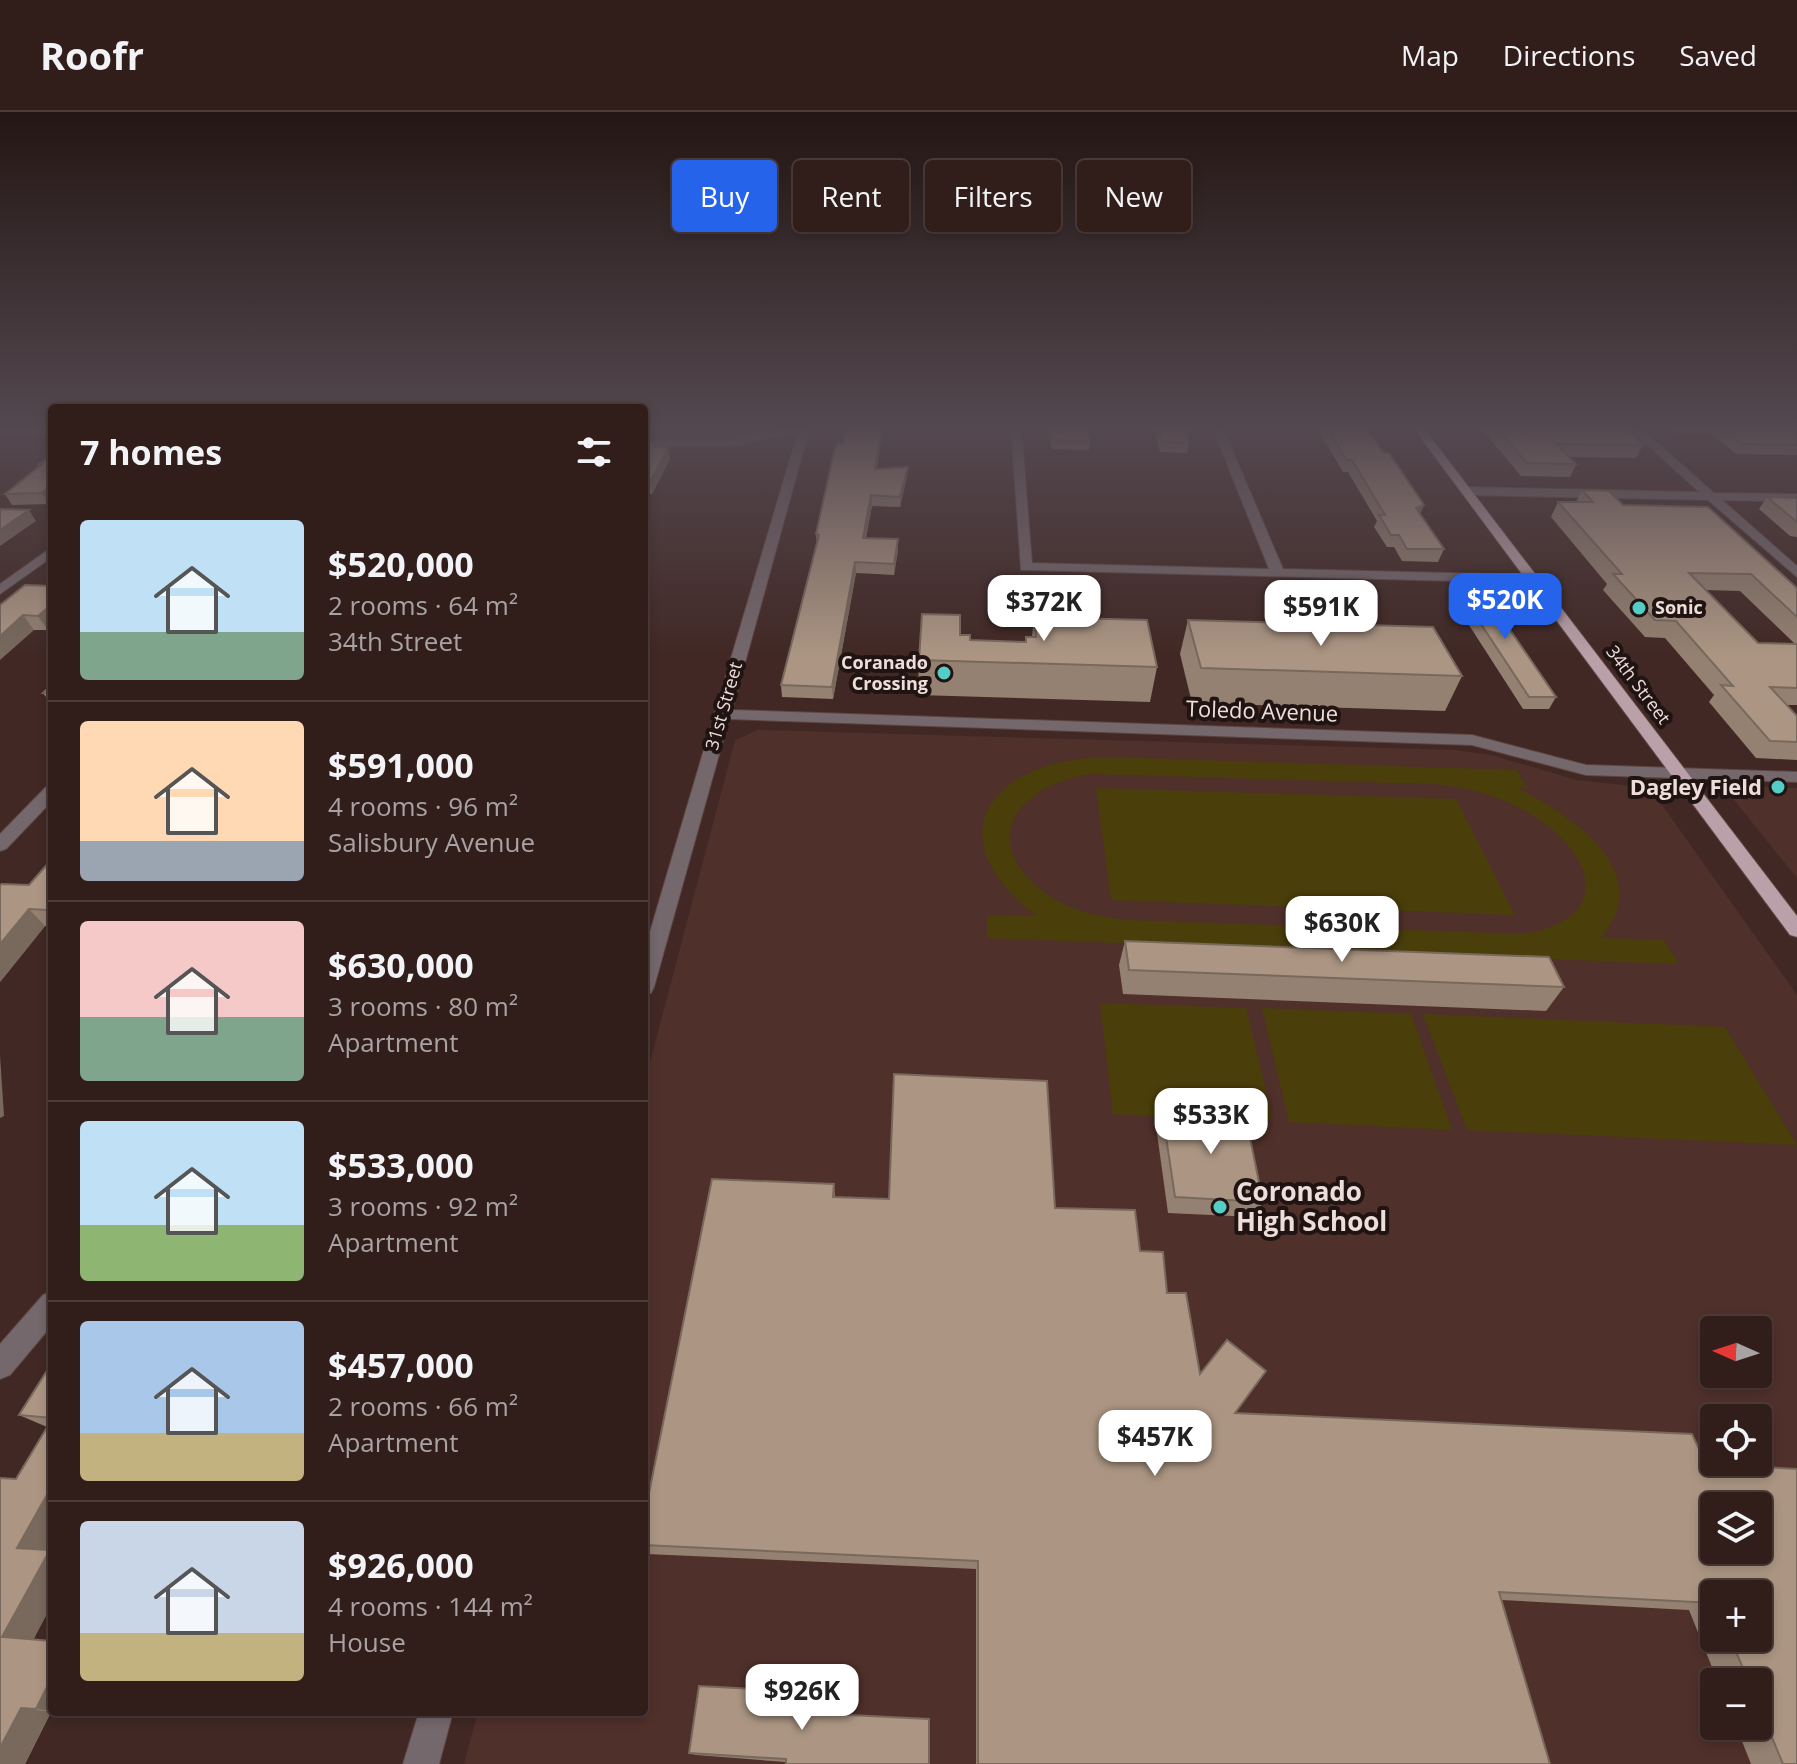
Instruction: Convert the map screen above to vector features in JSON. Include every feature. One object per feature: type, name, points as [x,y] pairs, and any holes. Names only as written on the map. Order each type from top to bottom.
[{"type":"main road","name":"34th Street","points":[[1475,503],[1797,930]]},
{"type":"street","name":"31st Street","points":[[648,973],[784,503]]},
{"type":"street","points":[[1021,503],[1026,567],[1533,579]]},
{"type":"street","points":[[1249,503],[1278,574]]},
{"type":"street","points":[[1719,503],[1797,573]]},
{"type":"street","points":[[0,590],[48,554]]},
{"type":"street","name":"Toledo Avenue","points":[[722,714],[1472,740],[1586,770],[1797,777]]},
{"type":"street","points":[[0,845],[48,795]]},
{"type":"street","points":[[0,1365],[48,1309]]},
{"type":"street","points":[[421,1764],[435,1716]]},
{"type":"shaded area","name":"Coronado High School","points":[[758,730],[1456,750],[1491,755],[1577,780],[1632,786],[1655,795],[1797,995],[1797,1764],[464,1764],[477,1716],[648,1716],[648,1070],[735,740]]},
{"type":"shaded area","points":[[1106,757],[1517,770],[1527,788],[1518,788],[1583,830],[1601,848],[1614,868],[1619,890],[1616,913],[1601,938],[1664,940],[1679,964],[987,938],[987,915],[1037,916],[1005,886],[987,858],[982,831],[989,807],[1007,787],[1033,771],[1066,761]],"holes":[[[1093,774],[1459,787],[1497,798],[1521,808],[1553,831],[1570,848],[1581,866],[1586,884],[1583,900],[1572,915],[1552,926],[1523,934],[1116,919],[1078,910],[1043,892],[1017,862],[1010,843],[1012,825],[1033,796],[1071,778]]]},
{"type":"shaded area","points":[[1096,788],[1456,799],[1515,915],[1111,900]]},
{"type":"shaded area","points":[[1732,788],[1797,788],[1797,878],[1730,795]]},
{"type":"shaded area","points":[[1100,1003],[1246,1008],[1273,1120],[1113,1114]]},
{"type":"shaded area","points":[[1262,1008],[1411,1014],[1452,1130],[1289,1122]]},
{"type":"shaded area","points":[[1423,1014],[1725,1027],[1797,1145],[1467,1130]]},
{"type":"building","points":[[823,503],[869,503],[863,538],[898,539],[894,564],[855,562],[832,687],[781,685],[819,535],[816,534]]},
{"type":"building","points":[[1378,503],[1423,503],[1416,508],[1444,549],[1407,549],[1399,535],[1391,535],[1379,515],[1385,515]]},
{"type":"building","points":[[1559,503],[1708,507],[1797,588],[1797,617],[1751,574],[1689,573],[1758,643],[1797,644],[1797,688],[1770,687],[1797,716],[1797,742],[1770,741],[1721,685],[1733,686],[1676,621],[1655,620],[1613,574],[1622,574]]},
{"type":"building","points":[[1774,503],[1797,503],[1797,522]]},
{"type":"building","points":[[0,509],[29,510],[0,530]]},
{"type":"building","points":[[1454,583],[1478,583],[1556,697],[1529,697]]},
{"type":"building","points":[[25,585],[48,586],[48,607],[38,616],[23,615],[0,636],[0,605]]},
{"type":"building","points":[[922,614],[960,615],[960,635],[970,635],[970,640],[1026,642],[1026,637],[1036,637],[1034,617],[1147,620],[1157,667],[919,660]]},
{"type":"building","points":[[1188,620],[1433,627],[1462,676],[1201,668]]},
{"type":"building","points":[[48,864],[48,910],[29,909],[0,944],[0,885],[29,885]]},
{"type":"building","points":[[1125,941],[1549,957],[1564,987],[1129,970]]},
{"type":"building","points":[[894,1074],[1047,1081],[1055,1208],[1135,1210],[1140,1251],[1163,1252],[1167,1293],[1186,1293],[1200,1374],[1227,1340],[1266,1371],[1235,1413],[1692,1434],[1700,1451],[1700,1476],[1772,1476],[1772,1468],[1797,1469],[1797,1764],[1783,1764],[1772,1738],[1772,1668],[1743,1668],[1736,1652],[1772,1652],[1772,1580],[1700,1580],[1700,1602],[1499,1592],[1550,1764],[978,1764],[978,1561],[648,1545],[648,1498],[712,1179],[834,1184],[833,1197],[889,1199]]},
{"type":"building","points":[[1162,1110],[1245,1113],[1263,1202],[1175,1197]]},
{"type":"building","points":[[48,1369],[48,1418],[19,1415]]},
{"type":"building","points":[[48,1426],[48,1493],[17,1548],[48,1550],[48,1554],[2,1637],[48,1641],[48,1685],[36,1709],[21,1708],[0,1748],[0,1478],[16,1479]]},
{"type":"building","points":[[699,1686],[772,1690],[770,1711],[929,1719],[929,1764],[786,1764],[786,1759],[689,1753]]},
{"type":"place","name":"Sonic","points":[[1639,608]]},
{"type":"place","name":"Coranado Crossing","points":[[944,673]]},
{"type":"place","name":"Dagley Field","points":[[1778,787]]},
{"type":"place","name":"Coronado High School","points":[[1220,1207]]}]
